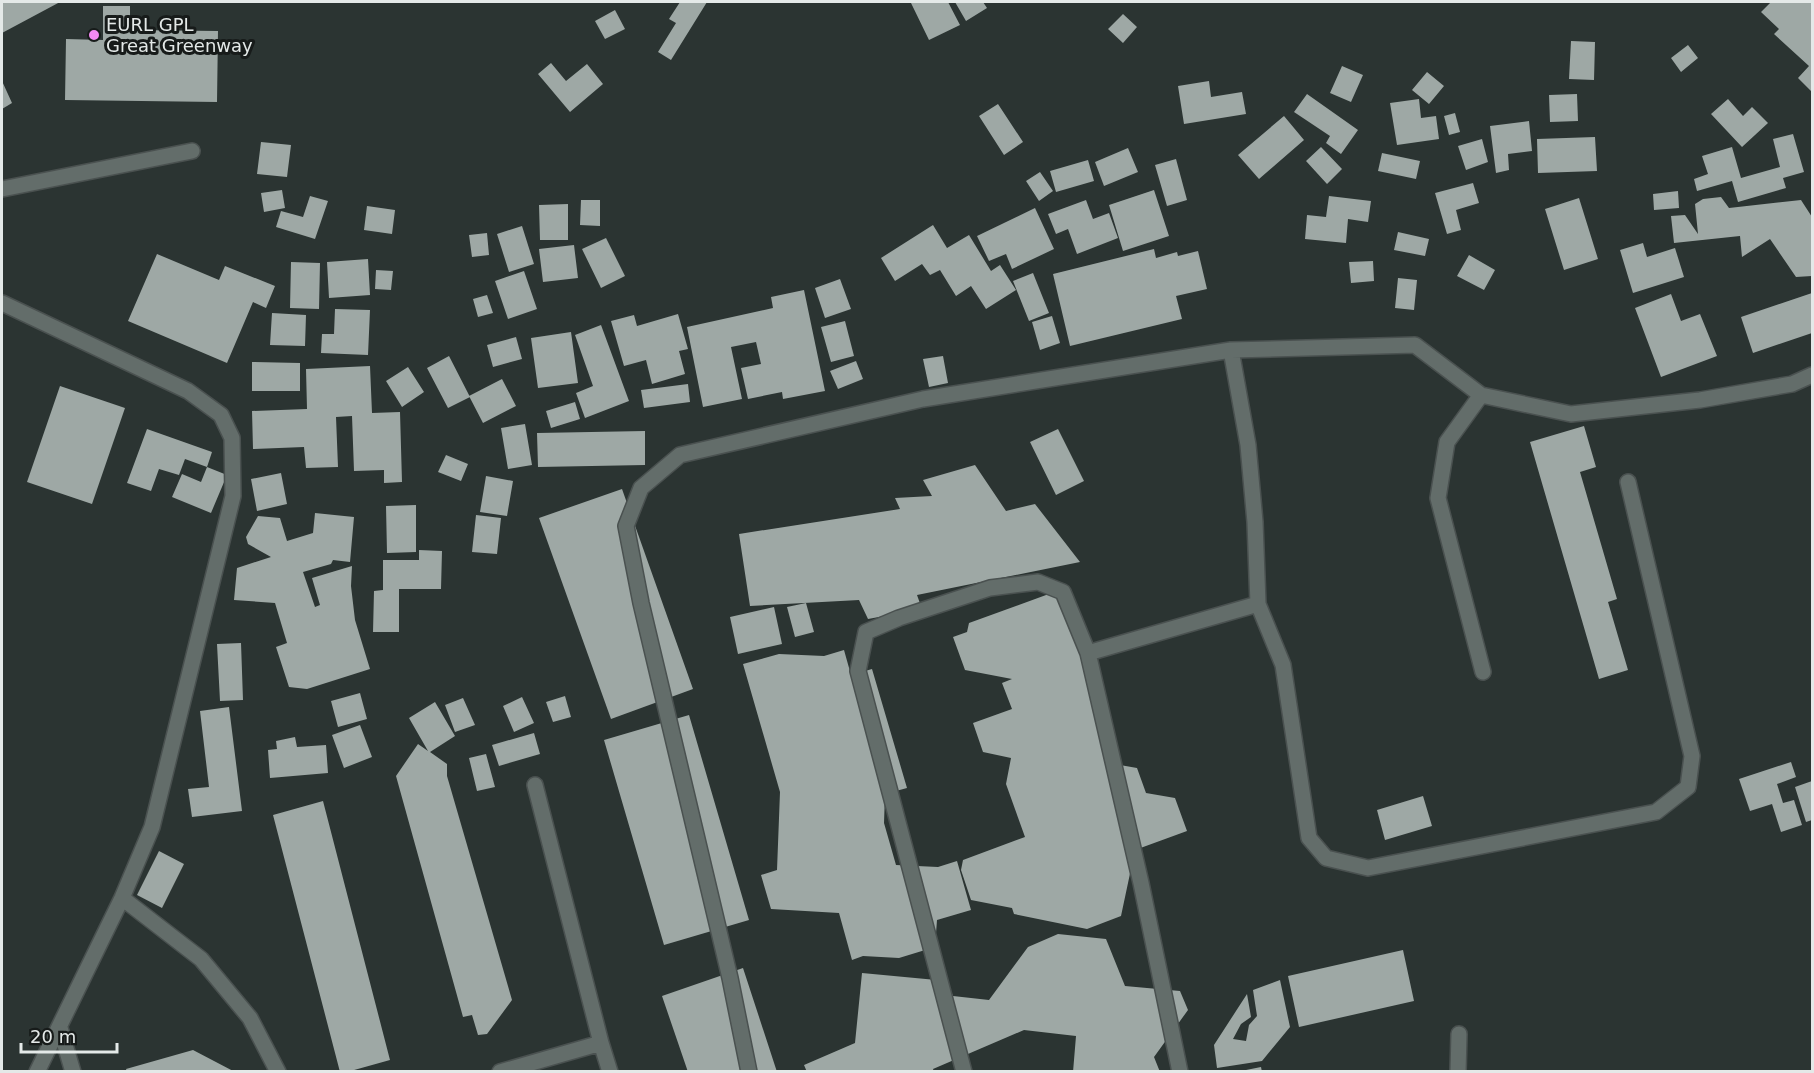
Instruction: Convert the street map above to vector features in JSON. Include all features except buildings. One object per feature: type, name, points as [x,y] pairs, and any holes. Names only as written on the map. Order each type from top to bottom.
[{"type":"street","points":[[2,189],[192,151]]},
{"type":"street","points":[[2,303],[188,391],[221,415],[232,438],[233,496],[152,827],[122,898],[37,1071]]},
{"type":"street","points":[[748,1071],[730,978],[641,603],[626,526],[641,488],[680,455],[923,399],[1231,350],[1415,345],[1481,395],[1571,414],[1700,400],[1792,384],[1812,375]]},
{"type":"street","points":[[1231,350],[1248,445],[1256,522],[1258,604],[1283,665],[1309,838],[1326,858],[1368,868],[1656,812],[1688,787],[1692,756],[1628,482]]},
{"type":"street","points":[[1481,395],[1448,442],[1438,498],[1483,672]]},
{"type":"street","points":[[964,1071],[858,671],[866,632],[899,618],[990,588],[1038,582],[1063,592],[1088,653],[1141,883],[1180,1071]]},
{"type":"street","points":[[1088,653],[1258,604]]},
{"type":"street","points":[[535,785],[610,1071]]},
{"type":"street","points":[[122,898],[201,959],[250,1018],[278,1071]]},
{"type":"street","points":[[60,1028],[73,1071]]},
{"type":"street","points":[[1458,1071],[1459,1034]]},
{"type":"street","points":[[500,1071],[601,1043]]},
{"type":"place","name":"EURL GPL Great Greenway","points":[[94,35]]}]
